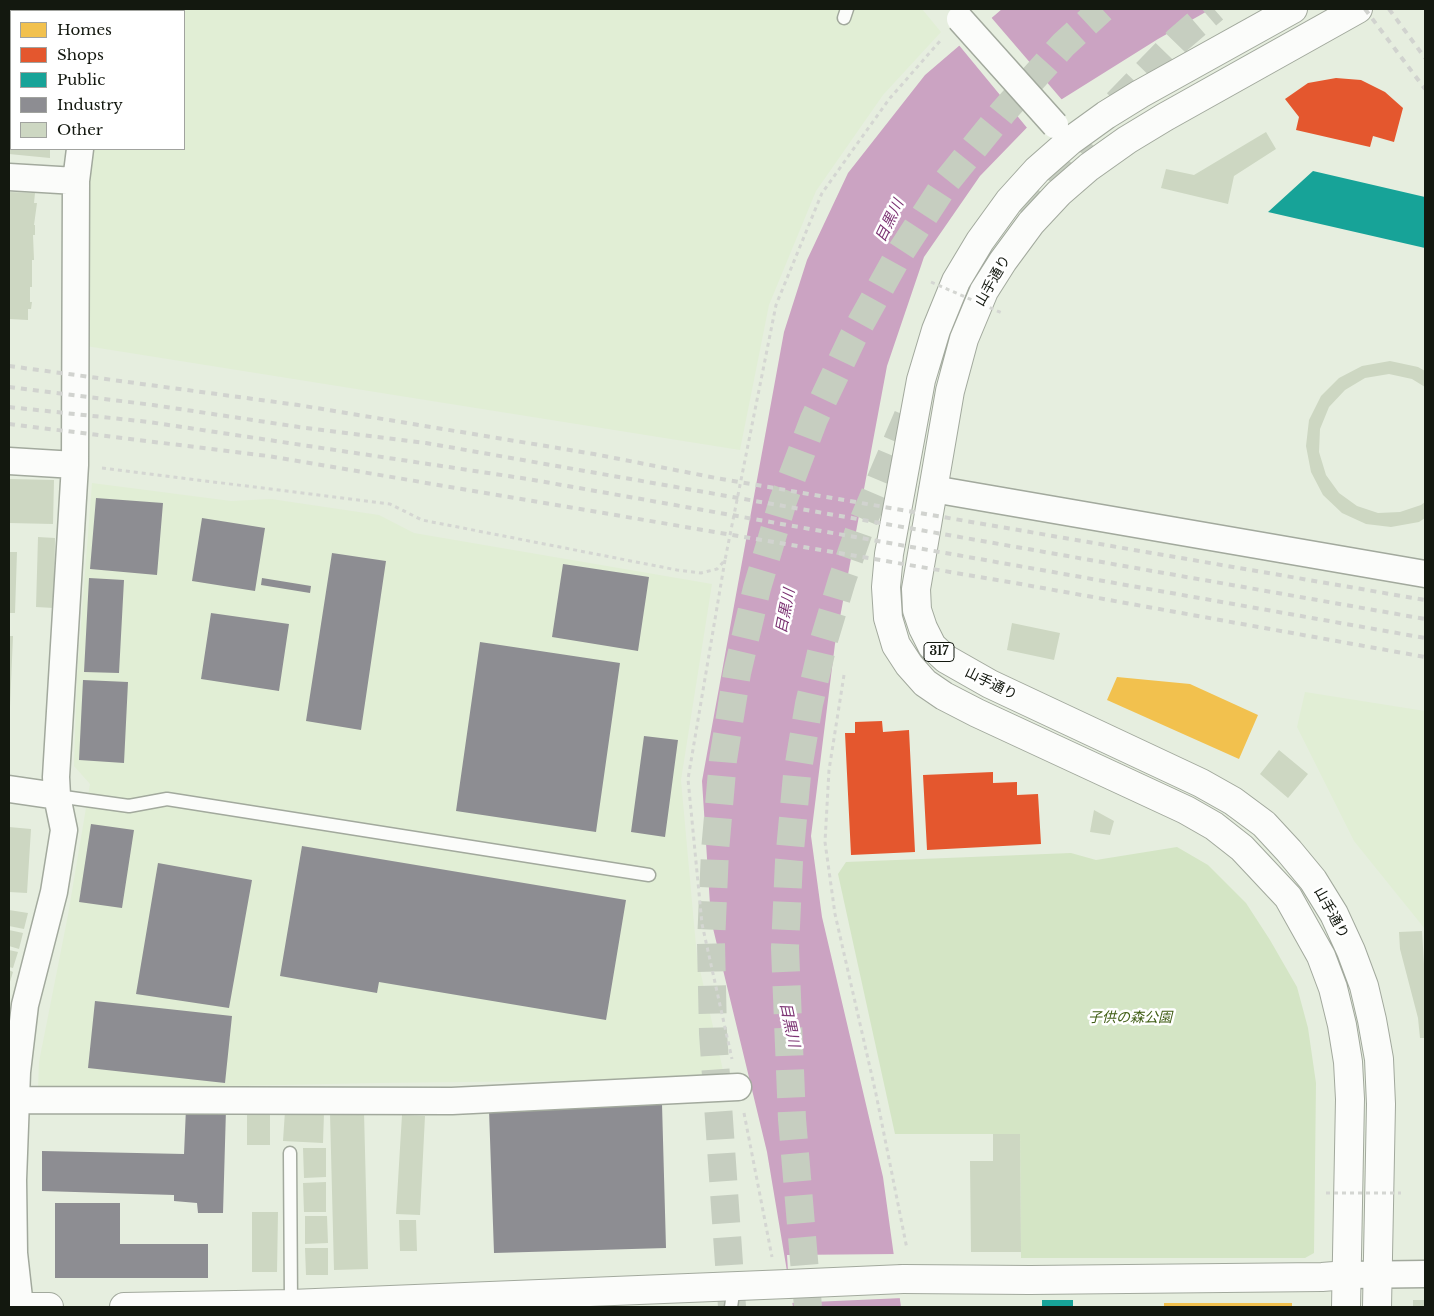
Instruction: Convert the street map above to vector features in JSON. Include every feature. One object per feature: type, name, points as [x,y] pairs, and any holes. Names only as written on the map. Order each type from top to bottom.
[{"type":"main road","name":"山手通り","points":[[1293,9],[1140,94],[1106,115],[1063,133],[1037,170],[1008,201],[980,241],[956,281],[936,330],[921,380],[889,554],[886,587],[888,618],[896,645],[909,665],[925,682],[944,696],[977,713],[1178,806],[1214,826],[1242,848],[1288,897],[1321,956],[1333,988],[1345,1043],[1350,1099],[1346,1307]]},
{"type":"main road","name":"山手通り","points":[[1358,9],[1127,140],[1089,167],[1059,193],[1031,224],[1003,261],[984,291],[964,339],[950,391],[916,588],[917,610],[922,628],[932,646],[946,659],[983,680],[1202,783],[1233,801],[1264,824],[1313,880],[1334,914],[1364,986],[1379,1059],[1381,1104],[1377,1307]]},
{"type":"main road","points":[[124,1307],[732,1297],[782,1285],[907,1278],[1050,1280],[1322,1277],[1347,1275]]},
{"type":"main road","points":[[20,1307],[49,1307]]},
{"type":"street","points":[[956,14],[1063,133]]},
{"type":"street","points":[[20,1307],[12,1253],[12,1101],[21,1004],[54,892],[64,830],[57,796],[56,777],[75,465],[76,182],[80,150]]},
{"type":"street","points":[[9,177],[76,182]]},
{"type":"street","points":[[9,461],[75,465]]},
{"type":"street","points":[[932,489],[1425,574]]},
{"type":"street","points":[[9,789],[57,796]]},
{"type":"street","points":[[12,1101],[452,1101],[738,1087]]},
{"type":"street","points":[[1347,1275],[1425,1274]]},
{"type":"lane","points":[[57,796],[129,806],[168,799],[650,875]]},
{"type":"lane","points":[[290,1153],[291,1304]]},
{"type":"path","points":[[782,1285],[774,1264],[702,924],[688,779],[726,560],[776,305],[822,193],[890,98],[956,14]]},
{"type":"path","points":[[930,282],[1002,314]]},
{"type":"path","points":[[75,465],[390,504],[422,520],[677,570],[701,573],[717,569],[726,560]]},
{"type":"path","points":[[844,676],[829,770],[826,842],[835,914],[886,1139],[909,1259],[907,1278]]},
{"type":"path","points":[[1326,1192],[1401,1193]]},
{"type":"shaded area","points":[[922,9],[941,32],[883,95],[816,191],[769,305],[740,450],[86,346],[85,184],[91,150],[185,150],[185,10],[123,10]]},
{"type":"shaded area","points":[[92,483],[231,501],[271,499],[379,515],[414,533],[712,584],[681,780],[697,957],[725,1079],[377,1083],[38,1090],[39,1062],[68,915],[90,784],[74,766],[77,676]]},
{"type":"shaded area","points":[[1305,692],[1425,711],[1425,929],[1354,841],[1297,727]]},
{"type":"green space","name":"子供の森公園","points":[[1177,847],[1208,865],[1246,903],[1297,987],[1308,1028],[1316,1083],[1314,1253],[1305,1258],[1021,1258],[1020,1134],[895,1134],[838,874],[846,862],[1071,853],[1096,860]]},
{"type":"water","name":"目黒川","points":[[1002,9],[1211,9],[1158,39],[1043,111],[980,176],[924,257],[887,366],[835,644],[811,836],[822,917],[883,1177],[901,1307],[793,1307],[767,1152],[711,920],[702,781],[784,332],[807,260],[848,173],[925,75]]},
{"type":"pier","points":[[990,16],[1063,101],[1045,113],[1028,129],[958,44]]},
{"type":"pier","points":[[896,1254],[903,1298],[790,1303],[787,1255]]},
{"type":"building: Homes","points":[[1117,677],[1190,684],[1258,715],[1239,759],[1107,700]]},
{"type":"building: Homes","points":[[1164,1303],[1292,1303],[1292,1307],[1164,1307]]},
{"type":"building: Shops","points":[[1336,78],[1361,80],[1385,92],[1403,108],[1394,142],[1373,136],[1370,147],[1296,130],[1299,117],[1285,99],[1308,83]]},
{"type":"building: Shops","points":[[882,721],[883,732],[909,730],[915,852],[851,855],[845,733],[855,733],[855,722]]},
{"type":"building: Shops","points":[[993,772],[993,783],[1017,782],[1017,795],[1038,794],[1041,844],[927,850],[923,775]]},
{"type":"building: Public","points":[[1313,171],[1425,197],[1425,248],[1268,212]]},
{"type":"building: Public","points":[[1042,1300],[1073,1300],[1073,1307],[1042,1307]]},
{"type":"building: Industry","points":[[96,498],[163,503],[157,575],[90,569]]},
{"type":"building: Industry","points":[[202,518],[265,528],[255,591],[192,581]]},
{"type":"building: Industry","points":[[332,553],[386,561],[361,730],[306,721]]},
{"type":"building: Industry","points":[[563,564],[649,577],[638,651],[552,637]]},
{"type":"building: Industry","points":[[89,578],[124,580],[119,673],[84,672]]},
{"type":"building: Industry","points":[[262,578],[311,586],[310,593],[261,585]]},
{"type":"building: Industry","points":[[211,613],[289,624],[279,691],[201,679]]},
{"type":"building: Industry","points":[[480,642],[620,663],[596,832],[456,811]]},
{"type":"building: Industry","points":[[83,680],[128,682],[124,763],[79,760]]},
{"type":"building: Industry","points":[[644,736],[678,740],[665,837],[631,832]]},
{"type":"building: Industry","points":[[91,824],[134,830],[122,908],[79,902]]},
{"type":"building: Industry","points":[[302,846],[626,900],[606,1020],[379,982],[377,993],[280,976]]},
{"type":"building: Industry","points":[[158,863],[252,880],[229,1008],[136,994]]},
{"type":"building: Industry","points":[[95,1001],[232,1016],[225,1083],[88,1068]]},
{"type":"building: Industry","points":[[662,1104],[666,1248],[494,1253],[489,1110]]},
{"type":"building: Industry","points":[[186,1108],[226,1109],[223,1213],[198,1213],[197,1203],[174,1201],[174,1195],[42,1191],[42,1151],[184,1154]]},
{"type":"building: Industry","points":[[55,1203],[120,1203],[120,1244],[208,1244],[208,1278],[55,1278]]},
{"type":"building: Other","points":[[9,9],[43,9],[10,10],[9,55]]},
{"type":"building: Other","points":[[83,9],[86,10],[52,10]]},
{"type":"building: Other","points":[[10,113],[10,150],[50,150],[50,158],[9,154]]},
{"type":"building: Other","points":[[1266,132],[1276,149],[1234,176],[1228,204],[1161,188],[1166,169],[1194,175]]},
{"type":"building: Other","points":[[9,192],[35,193],[34,203],[37,203],[34,225],[35,235],[33,235],[32,287],[30,287],[30,302],[32,302],[31,309],[28,309],[28,320],[9,319]]},
{"type":"building: Other","points":[[1390,361],[1418,367],[1425,371],[1425,387],[1412,379],[1389,374],[1365,378],[1345,390],[1329,407],[1320,429],[1319,452],[1326,475],[1339,493],[1357,506],[1378,513],[1400,512],[1425,502],[1425,518],[1419,522],[1391,527],[1366,524],[1342,513],[1323,495],[1311,472],[1306,446],[1309,420],[1321,396],[1339,378],[1362,366]]},
{"type":"building: Other","points":[[9,479],[54,480],[53,524],[9,523]]},
{"type":"building: Other","points":[[38,537],[55,538],[54,608],[36,607]]},
{"type":"building: Other","points":[[9,552],[17,552],[15,613],[9,613]]},
{"type":"building: Other","points":[[1012,623],[1060,633],[1054,660],[1007,650]]},
{"type":"building: Other","points":[[9,636],[13,636],[10,707],[9,707]]},
{"type":"building: Other","points":[[1279,750],[1308,774],[1288,798],[1260,774]]},
{"type":"building: Other","points":[[1094,810],[1114,821],[1110,835],[1090,832]]},
{"type":"building: Other","points":[[9,827],[31,829],[27,893],[9,892]]},
{"type":"building: Other","points":[[9,910],[28,913],[24,929],[9,926]]},
{"type":"building: Other","points":[[9,930],[23,933],[19,949],[9,946]]},
{"type":"building: Other","points":[[1422,931],[1425,981],[1425,1038],[1420,1038],[1418,1018],[1400,949],[1399,932]]},
{"type":"building: Other","points":[[9,950],[18,952],[13,968],[9,967]]},
{"type":"building: Other","points":[[9,970],[13,972],[9,985]]},
{"type":"building: Other","points":[[247,1110],[270,1110],[270,1145],[247,1145]]},
{"type":"building: Other","points":[[285,1111],[324,1113],[323,1143],[283,1141]]},
{"type":"building: Other","points":[[364,1112],[368,1269],[334,1270],[330,1113]]},
{"type":"building: Other","points":[[402,1115],[425,1116],[420,1215],[396,1214]]},
{"type":"building: Other","points":[[993,1134],[1020,1134],[1021,1252],[971,1252],[970,1161],[993,1161]]},
{"type":"building: Other","points":[[303,1148],[326,1148],[326,1177],[304,1178]]},
{"type":"building: Other","points":[[326,1182],[326,1212],[304,1212],[303,1183]]},
{"type":"building: Other","points":[[252,1212],[278,1212],[277,1272],[252,1272]]},
{"type":"building: Other","points":[[305,1216],[327,1216],[328,1243],[305,1244]]},
{"type":"building: Other","points":[[399,1220],[416,1220],[417,1251],[400,1251]]},
{"type":"building: Other","points":[[305,1248],[328,1248],[328,1275],[306,1275]]},
{"type":"building: Other","points":[[1413,1300],[1425,1300],[1425,1307],[1413,1307]]},
{"type":"tunnel","points":[[732,1307],[713,1033],[711,943],[715,851],[723,760],[737,673],[757,588],[783,501],[814,419],[853,337],[898,256],[947,181],[1003,112],[1063,45],[1102,9]]},
{"type":"tunnel","points":[[1117,103],[1178,40],[1214,9]]},
{"type":"tunnel","points":[[1025,215],[1060,168],[1086,139]]},
{"type":"tunnel","points":[[932,366],[964,306],[980,281]]},
{"type":"tunnel","points":[[808,1307],[792,1119],[785,948],[789,861],[797,775],[809,704],[824,640],[842,580],[859,531],[910,411]]},
{"type":"railway","points":[[1365,9],[1425,89]]},
{"type":"railway","points":[[1389,9],[1425,58]]},
{"type":"railway","points":[[9,366],[298,405],[594,454],[716,478],[1425,600]]},
{"type":"railway","points":[[9,387],[426,443],[1425,619]]},
{"type":"railway","points":[[9,407],[149,422],[528,479],[1425,638]]},
{"type":"railway","points":[[9,424],[268,456],[1015,583],[1425,657]]}]
